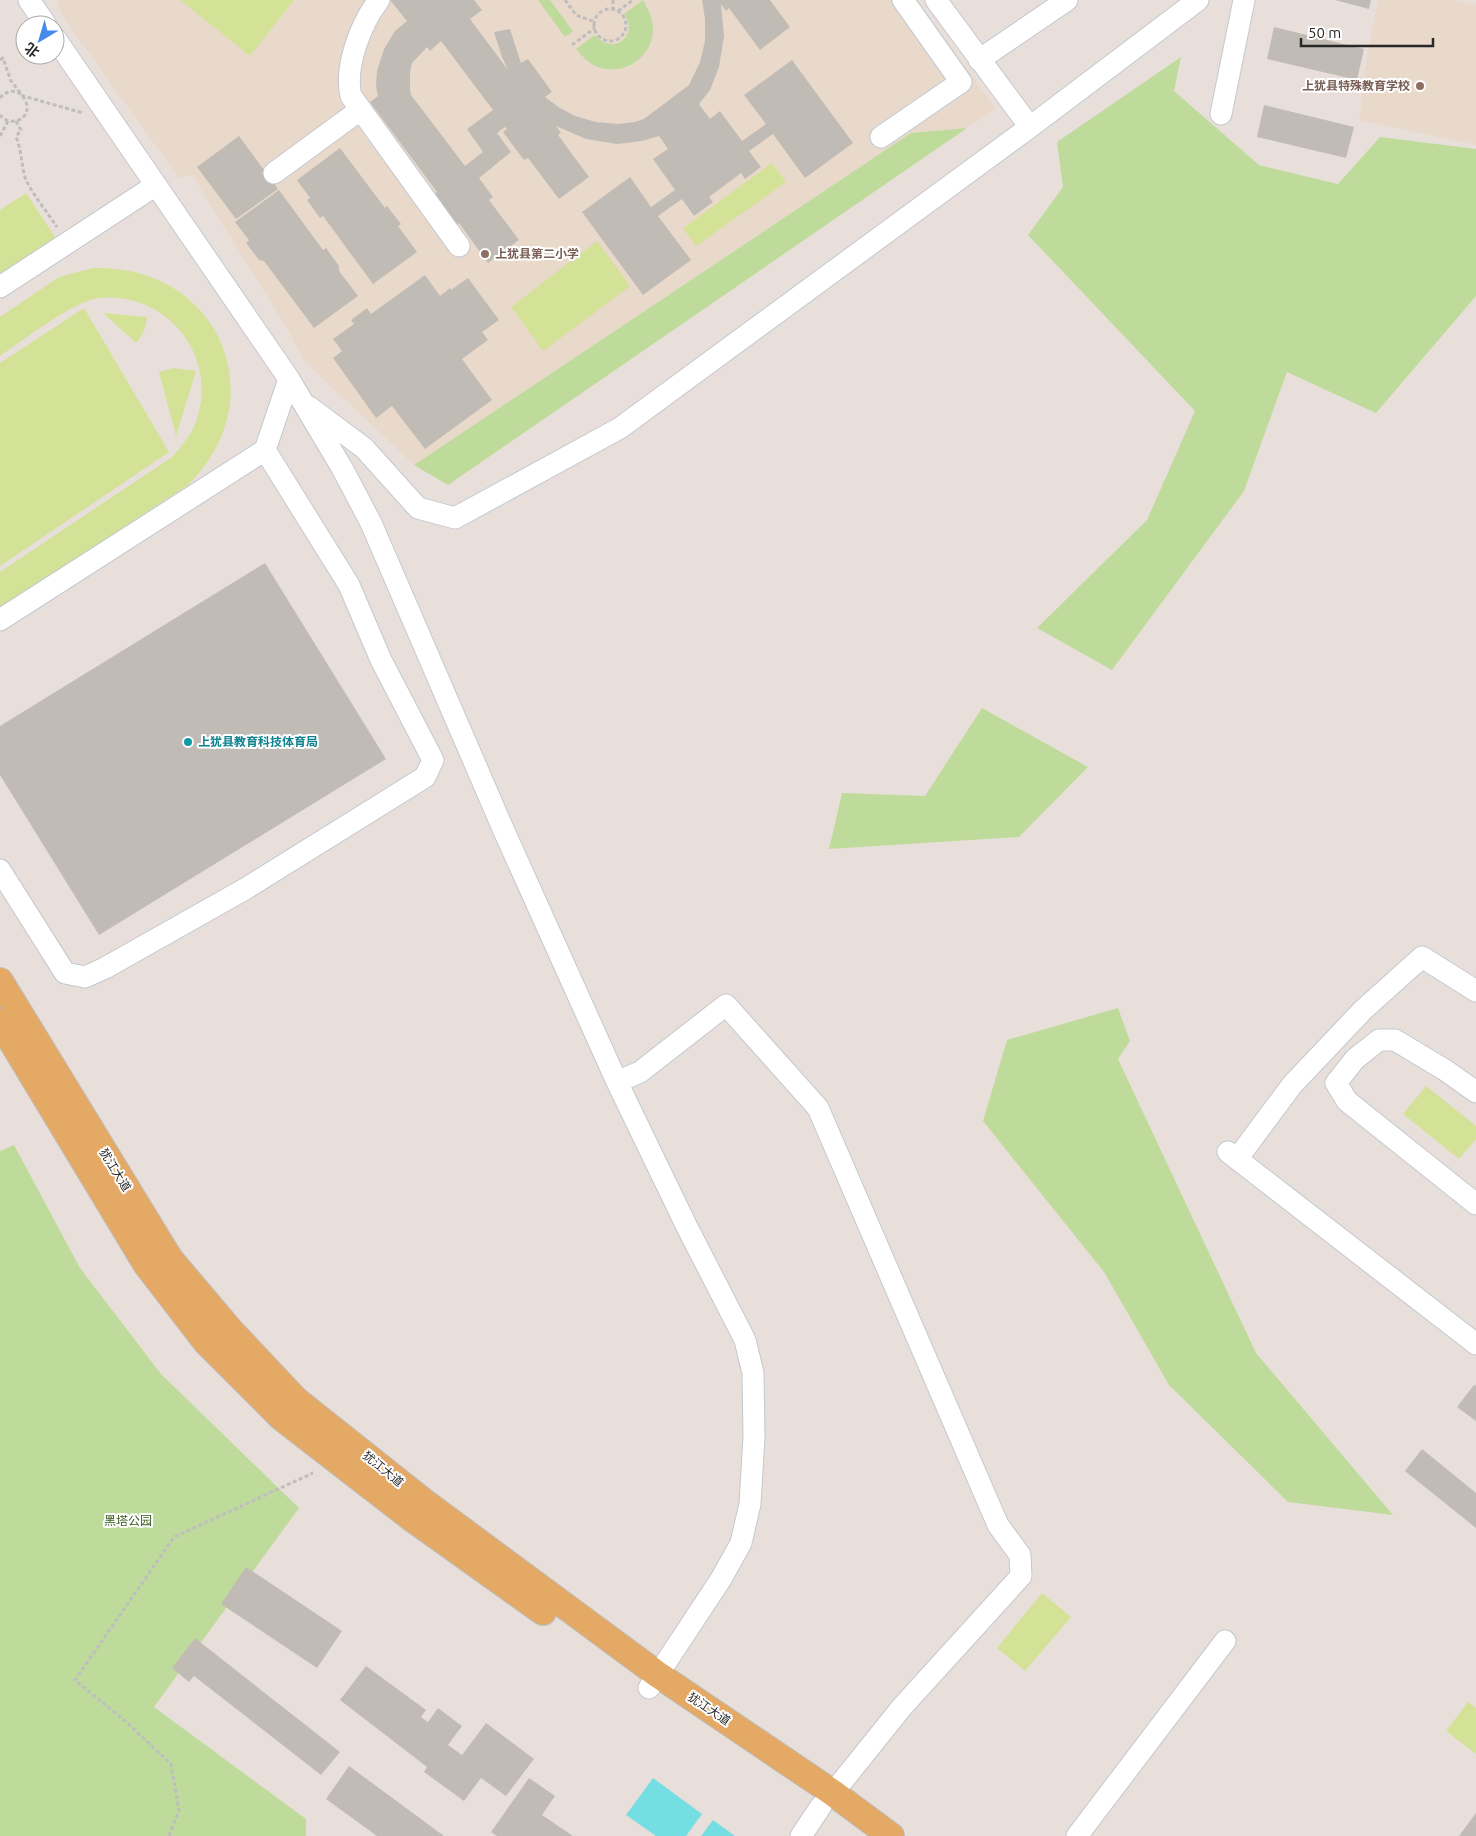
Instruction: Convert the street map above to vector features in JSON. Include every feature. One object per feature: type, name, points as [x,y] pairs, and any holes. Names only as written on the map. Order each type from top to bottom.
[{"type":"main road","name":"犹江大道","points":[[0,981],[170,1259],[250,1352],[296,1400],[653,1681]]},
{"type":"main road","name":"犹江大道","points":[[0,1022],[146,1264],[206,1342],[282,1418],[410,1517],[827,1800],[891,1836]]},
{"type":"main road","name":"犹江大道","points":[[827,1800],[862,1836]]},
{"type":"street","points":[[29,0],[39,15]]},
{"type":"street","points":[[379,0],[371,10],[361,32],[348,83],[351,96],[459,246]]},
{"type":"street","points":[[881,137],[961,82],[902,0]]},
{"type":"street","points":[[979,60],[1067,0]]},
{"type":"street","points":[[302,402],[364,448],[418,508],[455,518],[620,428],[1030,128],[1198,0]]},
{"type":"street","points":[[1221,114],[1244,0]]},
{"type":"street","points":[[939,1],[979,60],[1030,128]]},
{"type":"street","points":[[65,53],[289,379],[342,468],[371,523],[504,831],[617,1082],[687,1227],[746,1340],[753,1373],[754,1437],[750,1504],[740,1543],[720,1579],[653,1681]]},
{"type":"street","points":[[274,173],[360,110]]},
{"type":"street","points":[[0,288],[156,185]]},
{"type":"street","points":[[0,620],[265,450],[289,379]]},
{"type":"street","points":[[2,876],[65,973],[85,977],[105,968],[245,889],[425,777],[433,760],[381,660],[349,585],[265,450]]},
{"type":"street","points":[[1476,991],[1422,957],[1363,1010],[1292,1085],[1233,1156],[1476,1344]]},
{"type":"street","points":[[617,1082],[640,1072],[726,1005],[818,1108],[998,1525],[1020,1555],[1021,1576],[902,1707],[827,1800],[801,1836]]},
{"type":"street","points":[[1476,1092],[1445,1070],[1395,1040],[1379,1040],[1355,1059],[1336,1083],[1347,1101],[1476,1204]]},
{"type":"street","points":[[1077,1836],[1225,1641]]},
{"type":"path","points":[[565,0],[576,15],[595,22]]},
{"type":"path","points":[[613,0],[613,10]]},
{"type":"path","points":[[618,11],[633,0]]},
{"type":"path","points":[[608,9],[618,11],[623,15],[626,23],[625,31],[620,37],[613,40],[604,40],[598,35],[595,22],[600,12],[608,9]]},
{"type":"path","points":[[572,45],[595,28]]},
{"type":"path","points":[[0,60],[3,58],[11,81],[27,102],[27,110],[23,117],[16,121],[8,121],[0,115]]},
{"type":"path","points":[[0,98],[8,92],[16,92],[23,96],[86,114]]},
{"type":"path","points":[[0,136],[8,121]]},
{"type":"path","points":[[16,121],[21,130],[16,137],[20,146],[22,164],[27,181],[59,231]]},
{"type":"path","points":[[169,1836],[179,1811],[171,1764],[125,1721],[75,1680],[174,1537],[313,1473]]},
{"type":"shaded area","name":"上犹县第二小学","points":[[57,0],[917,0],[996,109],[967,128],[911,133],[414,465],[304,361],[288,330],[192,175],[179,178],[68,24],[65,15],[63,15]]},
{"type":"shaded area","name":"上犹县特殊教育学校","points":[[1378,0],[1456,0],[1476,5],[1476,145],[1359,120],[1368,51]]},
{"type":"green space","points":[[180,0],[294,0],[250,56]]},
{"type":"green space","points":[[538,0],[550,0],[573,31],[565,37]]},
{"type":"green space","points":[[643,0],[653,25],[652,39],[643,55],[636,61],[620,69],[601,68],[590,63],[576,49],[595,35],[609,44],[616,44],[622,41],[627,36],[629,29],[624,14]]},
{"type":"green space","points":[[1181,57],[1174,91],[1259,165],[1338,184],[1380,137],[1476,149],[1476,296],[1376,413],[1287,372],[1244,491],[1112,670],[1037,628],[1147,520],[1195,411],[1028,235],[1063,187],[1057,142]]},
{"type":"green space","points":[[967,128],[448,485],[414,465],[911,133]]},
{"type":"green space","points":[[772,163],[786,182],[696,246],[683,228]]},
{"type":"green space","points":[[26,193],[57,240],[0,278],[0,210]]},
{"type":"green space","points":[[597,241],[630,286],[543,351],[511,307]]},
{"type":"green space","points":[[93,268],[137,273],[173,288],[201,312],[221,342],[230,377],[228,413],[215,450],[188,485],[0,609],[0,572],[172,457],[190,435],[197,419],[202,395],[200,372],[193,350],[181,332],[165,316],[145,305],[123,299],[98,298],[88,301],[62,314],[0,356],[0,317],[59,277]]},
{"type":"green space","points":[[84,308],[169,452],[0,566],[0,363]]},
{"type":"green space","points":[[103,313],[147,317],[145,328],[136,343]]},
{"type":"green space","points":[[174,368],[196,371],[176,436],[159,372]]},
{"type":"green space","points":[[982,708],[1088,767],[1019,837],[829,849],[842,793],[925,796]]},
{"type":"green space","points":[[1118,1008],[1130,1041],[1118,1059],[1256,1353],[1393,1515],[1288,1502],[1169,1385],[1104,1272],[983,1121],[1007,1040]]},
{"type":"green space","points":[[1426,1086],[1476,1126],[1476,1139],[1459,1159],[1403,1114]]},
{"type":"green space","name":"黑塔公园","points":[[14,1145],[80,1268],[161,1374],[299,1508],[154,1707],[306,1819],[306,1836],[0,1836],[0,1151]]},
{"type":"green space","points":[[1042,1593],[1071,1617],[1025,1671],[997,1648]]},
{"type":"green space","points":[[1468,1702],[1476,1708],[1476,1754],[1446,1731]]},
{"type":"water","points":[[653,1778],[702,1814],[686,1836],[656,1836],[626,1815]]},
{"type":"water","points":[[713,1820],[735,1836],[701,1836]]},
{"type":"building","points":[[390,0],[474,0],[482,10],[470,19],[508,70],[494,32],[510,29],[521,63],[528,59],[552,92],[545,97],[575,116],[596,122],[618,124],[644,119],[689,85],[700,62],[705,41],[705,19],[702,0],[770,0],[790,27],[760,50],[729,8],[726,11],[721,4],[724,36],[719,67],[710,90],[699,104],[710,119],[720,111],[742,141],[766,124],[744,95],[792,60],[853,143],[805,178],[773,134],[749,151],[761,167],[745,179],[741,173],[709,197],[713,202],[694,216],[682,199],[658,216],[691,260],[643,295],[582,212],[630,177],[651,207],[675,190],[653,159],[668,149],[659,136],[642,141],[617,144],[586,139],[556,126],[561,133],[558,135],[589,177],[559,199],[528,158],[524,160],[503,132],[507,129],[505,127],[497,133],[511,152],[479,178],[493,197],[489,200],[519,240],[488,263],[459,223],[456,225],[433,195],[437,192],[370,102],[378,96],[376,86],[377,71],[384,49],[395,31],[407,21]],"holes":[[[441,41],[493,110],[467,129],[483,152],[465,166],[411,95],[410,72],[412,63],[427,47],[430,51]]]},
{"type":"building","points":[[1335,0],[1371,0],[1369,9]]},
{"type":"building","points":[[1274,27],[1364,49],[1357,80],[1267,59]]},
{"type":"building","points":[[1264,105],[1354,127],[1346,158],[1257,137]]},
{"type":"building","points":[[239,136],[278,189],[236,219],[197,167]]},
{"type":"building","points":[[340,148],[385,208],[387,206],[401,224],[398,226],[417,252],[373,284],[323,216],[320,218],[307,200],[310,198],[297,180]]},
{"type":"building","points":[[279,190],[323,250],[326,248],[339,266],[339,271],[358,296],[314,328],[264,261],[259,260],[246,243],[249,240],[235,222]]},
{"type":"building","points":[[425,275],[440,296],[468,278],[499,320],[482,332],[488,340],[462,359],[492,400],[425,449],[392,406],[376,418],[333,358],[342,351],[333,339],[354,324],[351,320],[367,308],[371,314]]},
{"type":"building","name":"上犹县教育科技体育局","points":[[265,563],[386,759],[99,935],[0,775],[0,726]]},
{"type":"building","points":[[1474,1385],[1476,1386],[1476,1421],[1457,1407]]},
{"type":"building","points":[[1422,1449],[1476,1493],[1476,1528],[1405,1471]]},
{"type":"building","points":[[246,1567],[342,1631],[317,1668],[221,1604]]},
{"type":"building","points":[[195,1638],[340,1752],[321,1775],[194,1676],[189,1682],[172,1668]]},
{"type":"building","points":[[366,1666],[426,1710],[421,1717],[428,1722],[438,1708],[462,1726],[448,1745],[462,1755],[486,1723],[534,1759],[506,1796],[481,1778],[464,1801],[424,1772],[427,1767],[340,1700]]},
{"type":"building","points":[[349,1766],[444,1836],[377,1836],[326,1799]]},
{"type":"building","points":[[529,1778],[555,1796],[542,1815],[573,1836],[497,1836],[491,1832]]},
{"type":"building","points":[[1476,1813],[1476,1836],[1459,1836]]},
{"type":"place","name":"上犹县特殊教育学校","points":[[1420,86]]},
{"type":"place","name":"上犹县第二小学","points":[[485,254]]},
{"type":"place","name":"上犹县教育科技体育局","points":[[188,742]]}]
